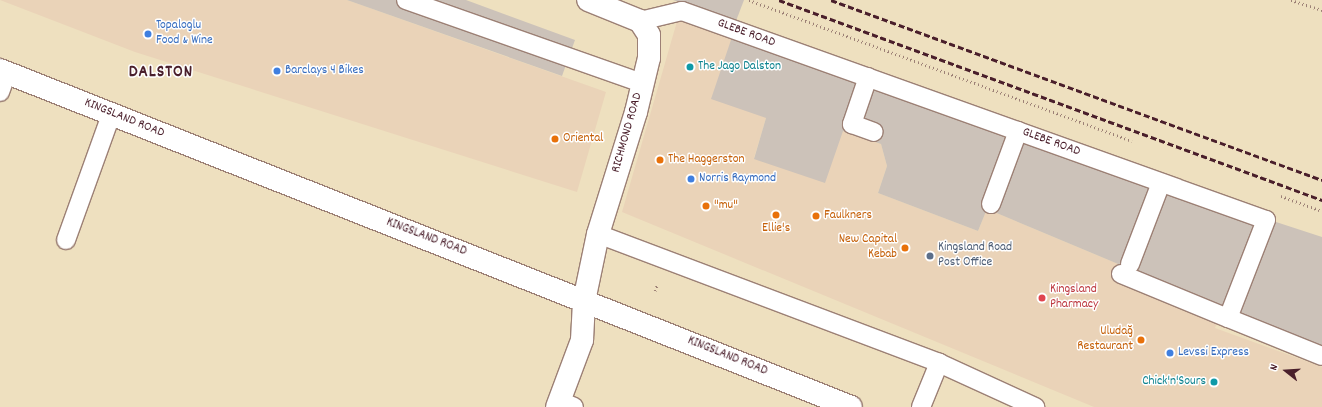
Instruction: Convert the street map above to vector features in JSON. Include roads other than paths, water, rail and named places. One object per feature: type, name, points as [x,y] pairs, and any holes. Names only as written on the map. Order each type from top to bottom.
[{"type":"main road","points":[[588,0],[640,21]]},
{"type":"main road","name":"RICHMOND ROAD","points":[[563,405],[582,340],[584,301],[598,234],[649,58],[650,35],[640,21]]},
{"type":"main road","name":"KINGSLAND ROAD","points":[[2,78],[111,114],[851,407]]},
{"type":"lane","points":[[406,0],[569,59],[642,82]]},
{"type":"lane","name":"GLEBE ROAD","points":[[640,21],[682,11],[1266,220],[1228,318]]},
{"type":"lane","points":[[868,77],[852,124],[874,132]]},
{"type":"lane","points":[[66,240],[111,114]]},
{"type":"lane","points":[[991,204],[1018,131]]},
{"type":"lane","points":[[1161,183],[1125,269],[1228,318],[1322,356]]},
{"type":"lane","points":[[598,234],[939,363],[1035,407]]},
{"type":"lane","points":[[921,407],[939,363]]},
{"type":"railway","points":[[779,0],[1322,200]]},
{"type":"railway","points":[[831,0],[1322,180]]},
{"type":"place","name":"Topaloglu Food & Wine","points":[[148,34]]},
{"type":"place","name":"The Jago Dalston","points":[[690,67]]},
{"type":"place","name":"Barclays 4 Bikes","points":[[277,71]]},
{"type":"place","name":"Oriental","points":[[555,139]]},
{"type":"place","name":"The Haggerston","points":[[660,160]]},
{"type":"place","name":"Norris Raymond","points":[[691,179]]},
{"type":"place","name":"\"mu\"","points":[[706,206]]},
{"type":"place","name":"Ellie's","points":[[776,215]]},
{"type":"place","name":"Faulkners","points":[[816,216]]},
{"type":"place","name":"New Capital Kebab","points":[[905,248]]},
{"type":"place","name":"Kingsland Road Post Office","points":[[930,256]]},
{"type":"place","name":"Kingsland Pharmacy","points":[[1042,298]]},
{"type":"place","name":"Uludağ Restaurant","points":[[1141,340]]},
{"type":"place","name":"Levssi Express","points":[[1170,353]]},
{"type":"place","name":"Chick'n'Sours","points":[[1214,382]]},
{"type":"district","name":"DALSTON","points":[[161,74]]}]
